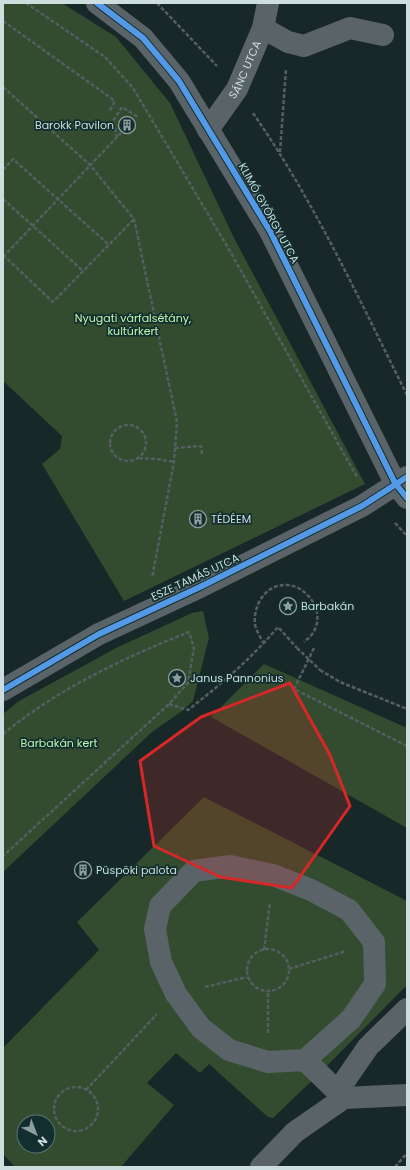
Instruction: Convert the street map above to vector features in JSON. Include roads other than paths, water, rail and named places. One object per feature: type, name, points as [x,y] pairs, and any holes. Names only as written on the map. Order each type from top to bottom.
[{"type":"street","name":"KLIMÓ GYÖRGY UTCA","points":[[97,3],[143,38],[179,81],[270,231],[403,486]]},
{"type":"street","name":"SÁNC UTCA","points":[[208,130],[237,89],[264,28],[268,3]]},
{"type":"street","points":[[264,28],[288,42],[304,46],[350,28],[382,35]]},
{"type":"street","name":"ESZE TAMÁS UTCA","points":[[3,690],[99,634],[200,587],[370,501],[403,486]]},
{"type":"street","points":[[305,1060],[350,1019],[375,984],[374,942],[349,910],[311,890],[273,875],[230,866],[194,871],[160,906],[155,930],[160,955],[176,994],[201,1028],[229,1050],[268,1062],[305,1060],[341,1095],[407,1095]]},
{"type":"street","points":[[261,1167],[295,1132],[341,1095],[370,1045],[407,1008]]},
{"type":"place","name":"Barokk Pavilon","points":[[127,125]]},
{"type":"place","name":"TÉDÉEM","points":[[198,519]]},
{"type":"place","name":"Barbakán","points":[[288,606]]},
{"type":"place","name":"Janus Pannonius","points":[[177,678]]},
{"type":"place","name":"Püspöki palota","points":[[83,870]]},
{"type":"park label","name":"Nyugati várfalsétány, kultúrkert","points":[[133,324]]},
{"type":"park label","name":"Barbakán kert","points":[[59,743]]}]
